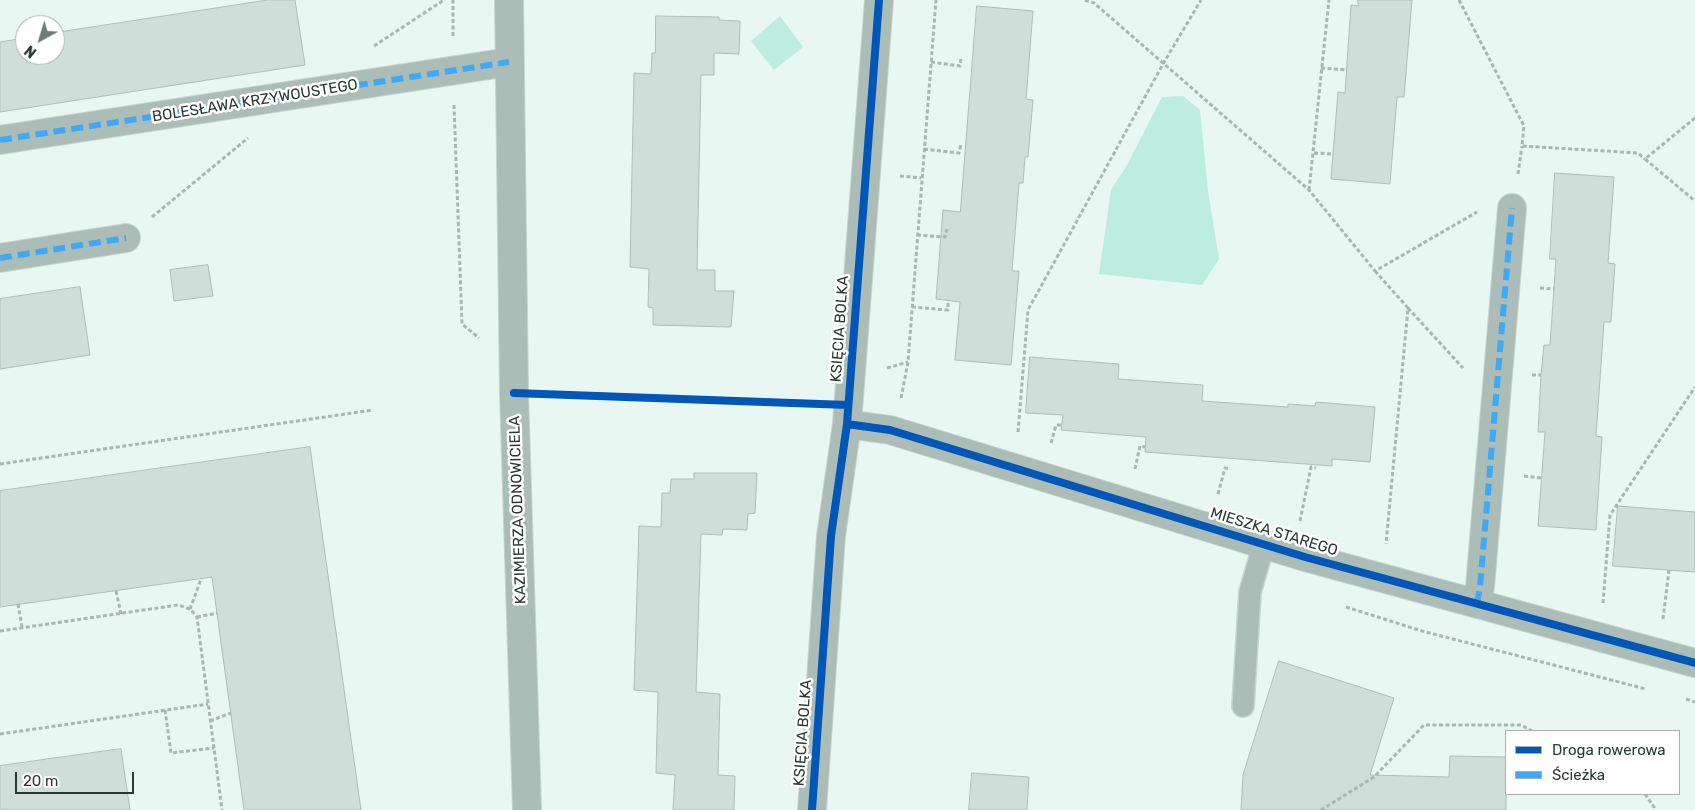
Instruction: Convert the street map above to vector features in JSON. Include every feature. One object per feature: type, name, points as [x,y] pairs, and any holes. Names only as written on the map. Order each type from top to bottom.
[{"type":"street","name":"KAZIMIERZA ODNOWICIELA","points":[[509,0],[515,410],[527,810]]},
{"type":"street","name":"KSIĘCIA BOLKA","points":[[812,810],[831,536],[847,424],[879,0]]},
{"type":"street","name":"BOLESŁAWA KRZYWOUSTEGO","points":[[0,140],[509,62]]},
{"type":"street","points":[[1477,603],[1514,195]]},
{"type":"street","points":[[0,258],[126,238]]},
{"type":"street","name":"MIESZKA STAREGO","points":[[847,424],[890,430],[1305,557],[1695,663]]},
{"type":"lane","points":[[1243,706],[1250,592],[1264,544]]},
{"type":"path","points":[[901,399],[908,362],[936,0]]},
{"type":"path","points":[[1085,0],[1094,1],[1163,64],[1309,190],[1375,271],[1496,403]]},
{"type":"path","points":[[1018,434],[1028,310],[1163,64],[1201,0]]},
{"type":"path","points":[[1309,190],[1329,0]]},
{"type":"path","points":[[1459,0],[1524,126],[1514,195]]},
{"type":"path","points":[[931,62],[960,66],[961,58]]},
{"type":"path","points":[[1321,68],[1346,70]]},
{"type":"path","points":[[1645,159],[1695,118]]},
{"type":"path","points":[[924,149],[960,153],[961,144]]},
{"type":"path","points":[[1522,146],[1638,153],[1695,200]]},
{"type":"path","points":[[1314,154],[1333,154]]},
{"type":"path","points":[[1375,271],[1481,210]]},
{"type":"path","points":[[917,235],[945,237],[947,229]]},
{"type":"path","points":[[912,306],[948,310],[948,300]]},
{"type":"path","points":[[1386,549],[1408,308]]},
{"type":"path","points":[[1603,608],[1610,514],[1695,387]]},
{"type":"path","points":[[0,464],[374,410]]},
{"type":"path","points":[[1051,444],[1056,425],[1062,426]]},
{"type":"path","points":[[1135,471],[1140,446],[1145,447]]},
{"type":"path","points":[[1300,522],[1311,467],[1316,468]]},
{"type":"path","points":[[1218,496],[1225,468],[1230,469]]},
{"type":"path","points":[[1662,623],[1669,570]]},
{"type":"path","points":[[190,609],[201,579]]},
{"type":"path","points":[[116,591],[120,614]]},
{"type":"path","points":[[18,604],[22,627]]},
{"type":"path","points":[[0,631],[178,605],[190,609],[197,617],[222,810]]},
{"type":"path","points":[[1341,605],[1422,631],[1650,689]]},
{"type":"path","points":[[197,617],[217,613]]},
{"type":"path","points":[[1678,697],[1695,702]]},
{"type":"path","points":[[0,734],[208,704]]},
{"type":"path","points":[[165,710],[172,753],[214,748]]},
{"type":"path","points":[[210,721],[231,713]]},
{"type":"path","points":[[1321,810],[1374,777],[1424,724],[1521,725],[1530,730]]},
{"type":"path","points":[[1646,795],[1656,810]]},
{"type":"green space","points":[[780,16],[803,47],[774,70],[751,41]]},
{"type":"green space","points":[[1183,96],[1200,110],[1208,191],[1219,259],[1202,285],[1099,274],[1111,190],[1127,165],[1162,97]]},
{"type":"building","points":[[268,0],[295,0],[305,65],[0,112],[0,42],[15,40],[15,65],[65,65],[65,31]]},
{"type":"building","points":[[1358,0],[1412,0],[1404,97],[1397,97],[1390,184],[1331,179],[1338,92],[1345,93],[1351,5],[1358,6]]},
{"type":"building","points":[[977,6],[1033,11],[1026,99],[1033,100],[1028,157],[1025,157],[1023,183],[1019,183],[1012,271],[1019,271],[1011,365],[955,360],[960,302],[936,299],[943,210],[960,212]]},
{"type":"building","points":[[656,16],[719,17],[719,20],[740,21],[739,54],[714,53],[714,75],[701,75],[697,270],[715,270],[715,291],[734,291],[731,327],[653,325],[653,308],[648,307],[649,269],[630,267],[634,73],[651,74],[652,53],[655,53]]},
{"type":"building","points":[[1555,173],[1614,177],[1608,263],[1615,264],[1611,322],[1604,322],[1596,436],[1602,437],[1596,530],[1538,526],[1545,432],[1538,432],[1541,375],[1544,345],[1550,345],[1556,259],[1550,259]]},
{"type":"building","points":[[208,265],[213,296],[174,301],[170,270]]},
{"type":"building","points":[[80,287],[90,355],[0,369],[0,299]]},
{"type":"building","points":[[1030,357],[1119,364],[1118,379],[1203,385],[1202,401],[1288,407],[1288,404],[1315,406],[1316,402],[1375,407],[1370,462],[1332,459],[1332,466],[1145,452],[1146,437],[1061,430],[1063,415],[1026,413]]},
{"type":"building","points":[[310,447],[361,810],[244,810],[212,577],[0,607],[0,491]]},
{"type":"building","points":[[694,473],[757,473],[755,513],[748,514],[747,530],[723,529],[722,535],[701,534],[696,692],[720,694],[718,775],[735,776],[734,810],[673,810],[675,775],[656,773],[658,692],[634,690],[639,526],[661,527],[662,493],[670,493],[671,479],[694,479]]},
{"type":"building","points":[[1618,506],[1695,512],[1695,572],[1613,566]]},
{"type":"building","points":[[1279,661],[1394,698],[1370,775],[1449,777],[1450,756],[1505,757],[1506,810],[1241,810],[1243,775]]},
{"type":"building","points":[[121,749],[130,810],[0,810],[0,766]]},
{"type":"building","points":[[972,773],[1029,777],[1027,810],[969,810]]},
{"type":"marked path","points":[[0,140],[509,62]]},
{"type":"marked path","points":[[1477,603],[1480,587],[1512,208]]},
{"type":"marked path","points":[[0,258],[126,238]]},
{"type":"cycle path","points":[[812,810],[831,536],[847,424],[879,0]]},
{"type":"cycle path","points":[[514,393],[848,405]]},
{"type":"cycle path","points":[[847,424],[890,430],[1305,557],[1695,663]]}]
